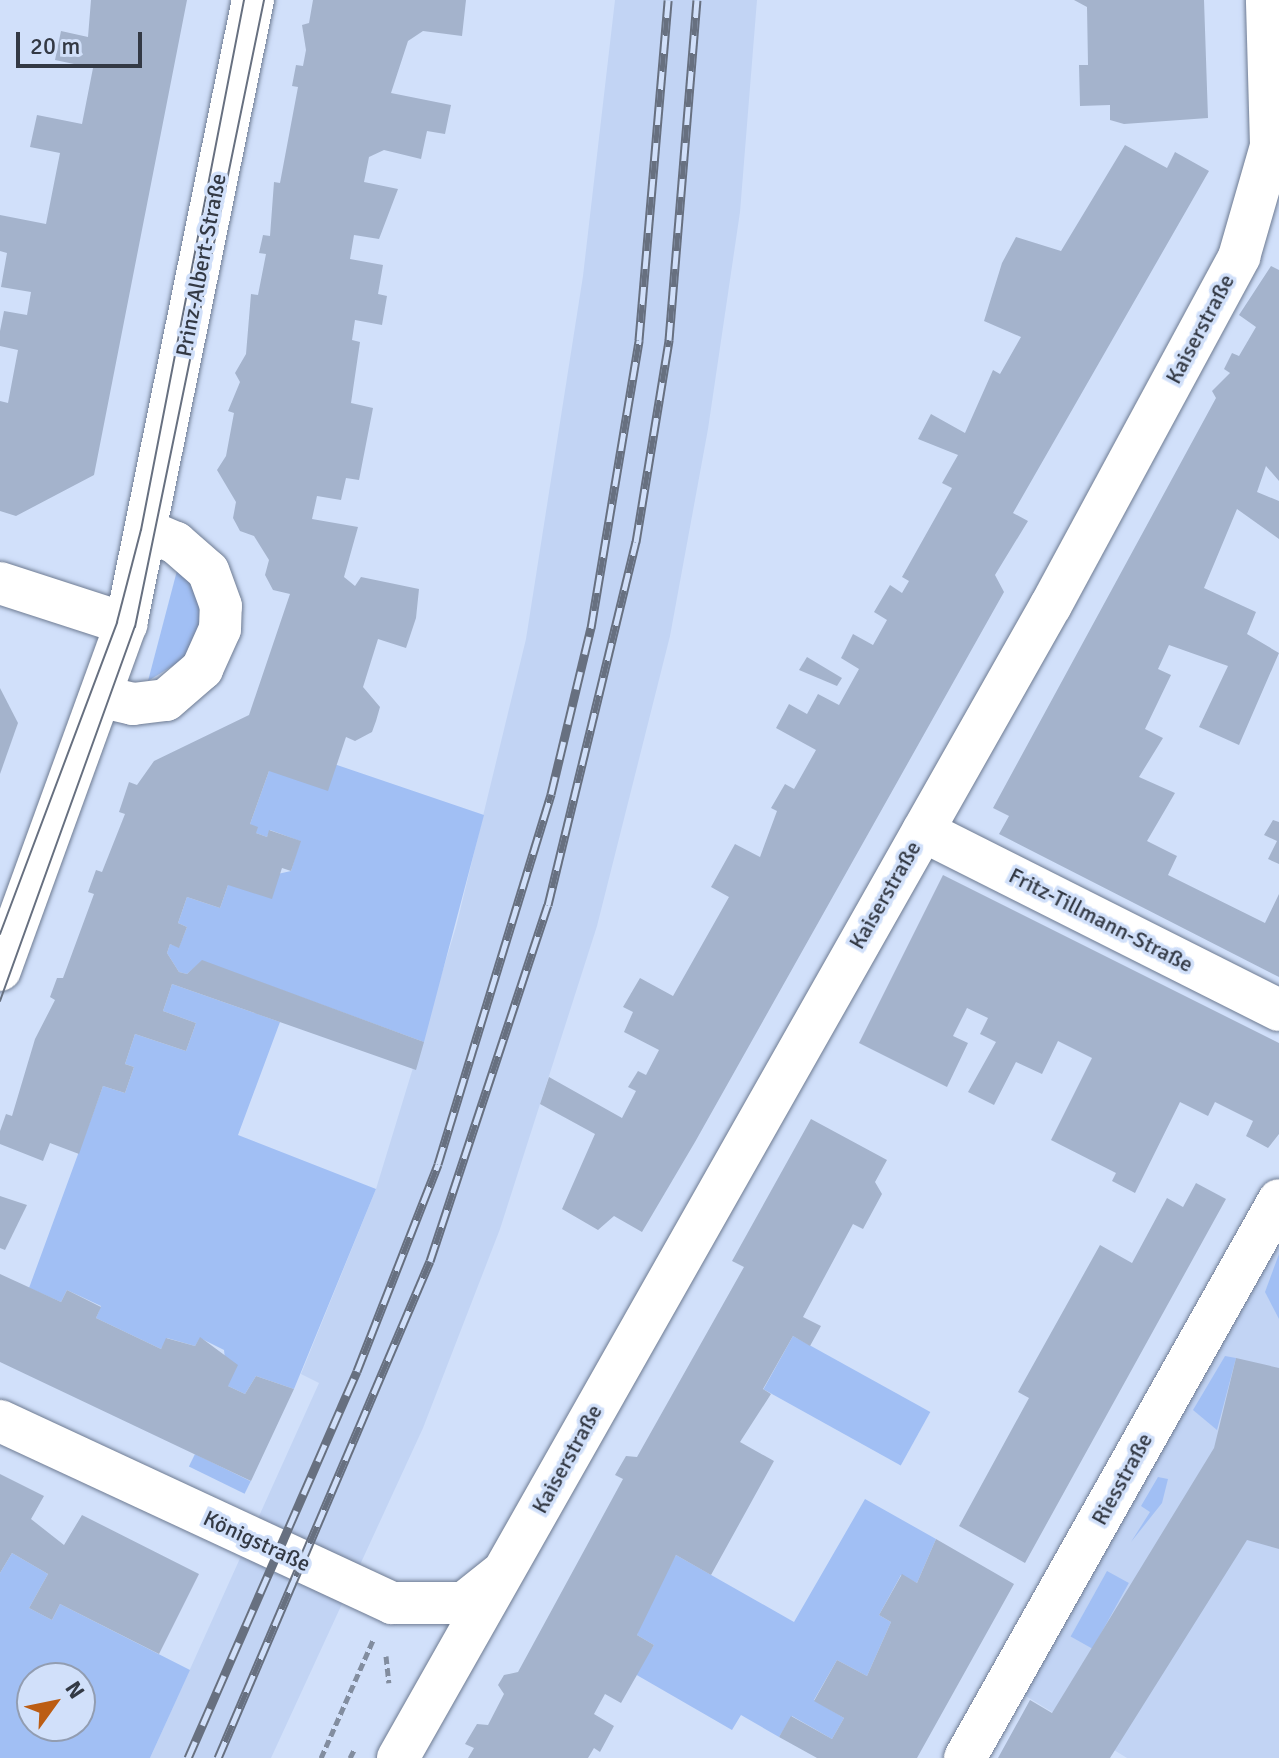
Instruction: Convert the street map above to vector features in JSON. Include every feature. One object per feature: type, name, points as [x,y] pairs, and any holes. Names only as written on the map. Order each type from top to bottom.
[{"type":"street","name":"Prinz-Albert-Straße","points":[[0,970],[103,697],[126,624],[148,531],[253,0]]},
{"type":"street","name":"Kaiserstraße","points":[[398,1758],[1266,230],[1271,146],[1267,0]]},
{"type":"street","points":[[103,697],[133,704],[166,700],[202,669],[220,629],[221,606],[208,571],[176,543],[148,531]]},
{"type":"street","points":[[0,583],[126,624]]},
{"type":"street","name":"Fritz-Tillmann-Straße","points":[[923,831],[1279,1010]]},
{"type":"street","name":"Riesstraße","points":[[965,1758],[1279,1200]]},
{"type":"street","name":"Königstraße","points":[[0,1421],[392,1603],[464,1603],[485,1591],[510,1562]]},
{"type":"path","points":[[321,1758],[380,1625]]},
{"type":"shaded area","points":[[615,0],[757,0],[740,212],[708,429],[670,636],[597,926],[500,1229],[423,1428],[271,1758],[150,1758],[319,1383],[301,1374],[376,1189],[456,927],[526,639],[583,276]]},
{"type":"shaded area","points":[[179,563],[189,573],[202,617],[190,655],[148,681]]},
{"type":"shaded area","points":[[337,765],[484,815],[424,1042],[202,961],[187,974],[179,972],[167,953],[170,944],[179,947],[187,927],[178,923],[187,897],[220,908],[228,885],[291,871],[300,841],[270,830],[267,837],[256,833],[250,824],[269,771]]},
{"type":"shaded area","points":[[172,984],[280,1022],[238,1135],[376,1189],[294,1389],[256,1376],[245,1394],[228,1386],[224,1350],[200,1338],[195,1346],[167,1338],[161,1349],[96,1318],[101,1306],[67,1290],[61,1302],[29,1288],[103,1086],[125,1093],[134,1067],[125,1064],[135,1034],[186,1051],[196,1023],[163,1011]]},
{"type":"shaded area","points":[[1279,1200],[1279,1758],[1127,1758],[1006,1684]]},
{"type":"shaded area","points":[[1279,1254],[1279,1319],[1265,1292]]},
{"type":"shaded area","points":[[793,1336],[930,1412],[901,1465],[763,1389]]},
{"type":"shaded area","points":[[1225,1356],[1236,1358],[1217,1430],[1193,1410]]},
{"type":"shaded area","points":[[195,1454],[251,1481],[245,1494],[189,1467]]},
{"type":"shaded area","points":[[1158,1477],[1168,1479],[1162,1503],[1131,1542],[1150,1512],[1141,1506]]},
{"type":"shaded area","points":[[865,1499],[936,1539],[917,1583],[901,1575],[879,1615],[891,1622],[867,1676],[837,1660],[814,1700],[844,1718],[832,1739],[792,1716],[779,1737],[741,1715],[732,1730],[635,1674],[654,1645],[637,1635],[644,1613],[676,1555],[794,1622]]},
{"type":"shaded area","points":[[12,1553],[48,1574],[29,1608],[52,1620],[60,1604],[190,1670],[150,1758],[0,1758],[0,1573]]},
{"type":"shaded area","points":[[1107,1571],[1129,1583],[1093,1649],[1071,1637]]},
{"type":"building","points":[[91,0],[187,0],[94,475],[16,516],[0,511],[0,401],[8,403],[18,350],[0,346],[0,331],[4,311],[27,315],[31,292],[1,287],[7,253],[0,251],[0,215],[46,224],[60,153],[30,147],[37,115],[82,124],[93,68],[55,60],[61,31],[88,37]]},
{"type":"building","points":[[313,0],[466,0],[462,36],[423,31],[408,41],[391,93],[451,105],[445,134],[427,131],[421,159],[384,150],[369,157],[364,182],[398,189],[379,239],[354,235],[350,259],[383,265],[378,294],[387,296],[382,325],[355,320],[352,340],[360,342],[351,403],[373,408],[359,480],[346,478],[341,500],[317,496],[312,519],[358,527],[344,577],[355,586],[361,577],[419,589],[416,618],[406,648],[378,639],[363,687],[380,707],[376,721],[372,732],[355,741],[346,737],[328,791],[269,771],[250,824],[258,827],[256,833],[267,837],[269,830],[301,841],[291,871],[282,868],[272,899],[228,885],[220,908],[187,897],[178,923],[187,927],[179,948],[170,944],[167,953],[179,972],[187,974],[202,960],[424,1042],[416,1070],[172,984],[163,1011],[196,1023],[186,1051],[135,1034],[125,1064],[134,1067],[125,1093],[103,1086],[79,1154],[50,1143],[43,1161],[0,1144],[0,1131],[6,1114],[12,1116],[35,1039],[55,1000],[50,997],[57,978],[63,978],[94,894],[88,892],[96,870],[102,872],[125,814],[119,812],[129,782],[137,785],[154,761],[249,715],[290,594],[273,590],[265,575],[269,560],[254,536],[240,531],[233,518],[236,502],[217,470],[226,456],[234,413],[228,411],[240,382],[235,373],[246,354],[251,294],[258,295],[266,254],[259,253],[263,235],[270,236],[274,182],[280,183],[298,87],[292,86],[296,65],[303,66],[306,50],[302,25],[309,23]]},
{"type":"building","points":[[1074,0],[1204,0],[1208,118],[1124,124],[1110,120],[1110,105],[1080,106],[1079,65],[1088,65],[1087,7]]},
{"type":"building","points":[[1125,145],[1167,168],[1175,152],[1209,171],[1013,513],[1028,521],[995,575],[1004,592],[695,1142],[642,1232],[614,1216],[598,1230],[562,1209],[595,1134],[540,1104],[549,1077],[622,1118],[636,1091],[628,1087],[638,1071],[646,1075],[659,1050],[624,1032],[633,1012],[623,1007],[640,978],[673,996],[729,897],[711,887],[735,844],[760,857],[777,811],[771,808],[785,784],[794,789],[816,750],[776,728],[789,704],[807,714],[818,694],[839,705],[859,669],[841,658],[853,634],[873,645],[887,620],[874,612],[890,585],[902,593],[909,581],[902,577],[952,488],[942,483],[958,455],[918,439],[931,414],[965,433],[993,370],[1000,374],[1021,337],[984,321],[1002,263],[1016,237],[1061,251]]},
{"type":"building","points":[[1271,266],[1279,270],[1279,481],[1266,466],[1257,492],[1279,501],[1279,539],[1237,509],[1204,588],[1256,612],[1247,634],[1279,653],[1239,745],[1199,727],[1228,666],[1169,645],[1158,669],[1171,675],[1145,729],[1163,738],[1139,777],[1175,793],[1147,841],[1177,856],[1168,875],[1265,923],[1279,894],[1279,977],[999,834],[1009,816],[993,808],[1216,398],[1212,391],[1230,373],[1224,369],[1232,353],[1239,356],[1256,327],[1239,315]]},
{"type":"building","points":[[807,657],[842,678],[837,686],[799,670]]},
{"type":"building","points":[[0,688],[18,723],[0,774]]},
{"type":"building","points":[[1273,820],[1279,822],[1279,864],[1268,859],[1277,841],[1264,835]]},
{"type":"building","points":[[943,875],[1279,1043],[1279,1134],[1268,1148],[1246,1136],[1253,1121],[1215,1102],[1208,1116],[1180,1102],[1135,1193],[1112,1181],[1116,1173],[1051,1140],[1092,1058],[1058,1041],[1042,1074],[1016,1062],[994,1105],[968,1092],[996,1042],[980,1034],[988,1018],[967,1008],[953,1036],[968,1043],[947,1087],[859,1043]]},
{"type":"building","points":[[811,1119],[887,1160],[875,1182],[882,1194],[863,1229],[853,1224],[803,1317],[821,1326],[810,1346],[793,1336],[763,1389],[771,1394],[740,1442],[774,1461],[711,1575],[676,1555],[637,1635],[654,1645],[621,1703],[605,1694],[594,1714],[614,1726],[600,1752],[594,1748],[588,1758],[468,1758],[474,1748],[465,1744],[477,1724],[488,1725],[504,1694],[498,1685],[504,1675],[518,1672],[623,1479],[615,1475],[626,1456],[637,1457],[744,1267],[732,1261]]},
{"type":"building","points":[[1196,1183],[1226,1199],[1025,1563],[959,1526],[1029,1398],[1018,1392],[1100,1245],[1132,1263],[1167,1198],[1183,1207]]},
{"type":"building","points":[[0,1196],[27,1205],[5,1250],[0,1248]]},
{"type":"building","points":[[0,1274],[61,1302],[67,1290],[101,1307],[96,1318],[161,1349],[166,1338],[195,1346],[200,1337],[238,1365],[228,1386],[245,1394],[256,1376],[294,1389],[251,1481],[0,1362]]},
{"type":"building","points":[[1236,1358],[1279,1368],[1279,1549],[1247,1540],[1110,1758],[998,1758],[1030,1700],[1052,1713],[1214,1448]]},
{"type":"building","points":[[0,1474],[44,1496],[31,1519],[64,1545],[82,1515],[199,1574],[159,1654],[60,1604],[52,1620],[29,1608],[48,1574],[12,1553],[0,1573]]},
{"type":"building","points":[[936,1539],[1014,1584],[917,1758],[817,1758],[779,1737],[791,1716],[832,1739],[844,1718],[814,1701],[837,1660],[867,1676],[891,1622],[879,1615],[902,1574],[917,1583]]},
{"type":"tram line","points":[[0,934],[117,622],[141,530],[244,0]]},
{"type":"tram line","points":[[0,1001],[135,627],[264,0]]},
{"type":"railway","points":[[188,1758],[357,1371],[438,1164],[551,794],[591,628],[639,340],[668,0]]},
{"type":"railway","points":[[218,1758],[430,1261],[548,905],[636,542],[669,340],[697,0]]}]
